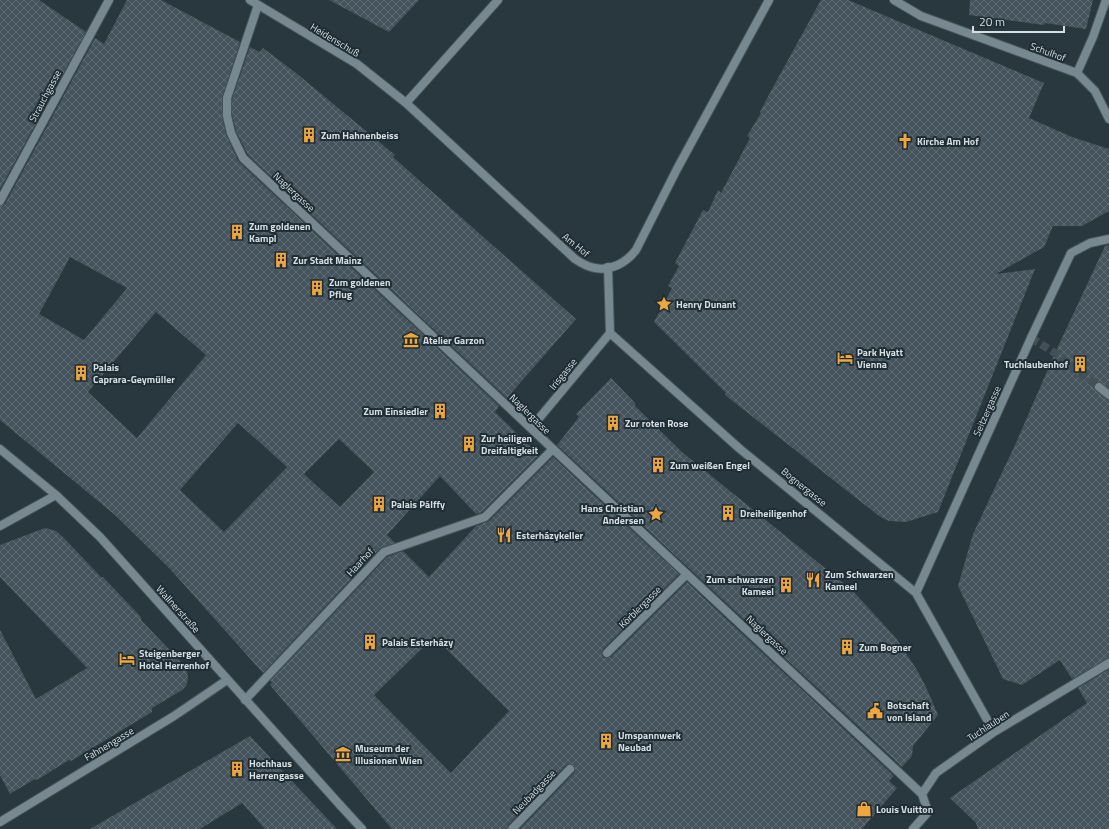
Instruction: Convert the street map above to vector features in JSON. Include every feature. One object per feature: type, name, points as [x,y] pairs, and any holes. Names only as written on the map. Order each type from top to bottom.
[{"type":"street","name":"Strauchgasse","points":[[0,201],[109,0]]},
{"type":"street","name":"Heidenschuß","points":[[250,0],[357,64],[406,103]]},
{"type":"street","points":[[406,103],[498,0]]},
{"type":"street","name":"Am Hof","points":[[406,103],[575,259],[585,265],[595,268],[608,268],[630,259],[636,250],[677,169],[769,0]]},
{"type":"street","name":"Schulhof","points":[[894,0],[921,16],[1077,73],[1095,91],[1109,119]]},
{"type":"street","points":[[1077,73],[1093,37],[1106,0]]},
{"type":"street","name":"Naglergasse","points":[[258,5],[227,98],[227,116],[231,133],[243,158],[922,794]]},
{"type":"street","name":"Seitzergasse","points":[[916,592],[1031,338],[1072,253],[1090,243],[1109,239]]},
{"type":"street","points":[[608,268],[610,333]]},
{"type":"street","name":"Irisgasse","points":[[531,428],[610,333]]},
{"type":"street","name":"Bognergasse","points":[[610,333],[740,449],[916,592],[994,732]]},
{"type":"street","points":[[1099,387],[1109,395]]},
{"type":"street","name":"Wallnerstraße","points":[[0,449],[56,495],[100,537],[362,829]]},
{"type":"street","name":"Haarhof","points":[[245,700],[384,552],[485,517],[553,449]]},
{"type":"street","points":[[0,526],[56,495]]},
{"type":"street","name":"Körblergasse","points":[[607,653],[687,574]]},
{"type":"street","name":"Tuchlauben","points":[[922,794],[936,773],[994,732],[1109,663]]},
{"type":"street","name":"Fahnengasse","points":[[0,822],[174,716],[227,680]]},
{"type":"street","name":"Neubadgasse","points":[[512,829],[570,769]]},
{"type":"street","points":[[913,829],[928,812],[922,794]]},
{"type":"building","points":[[0,0],[39,0],[86,32],[0,189]]},
{"type":"building","points":[[127,0],[161,0],[240,42],[222,98],[222,116],[226,134],[238,161],[499,406],[495,412],[539,455],[482,512],[476,514],[440,476],[387,535],[395,543],[380,548],[263,673],[170,569],[115,515],[0,420],[0,206],[5,204],[95,38],[104,44]],"holes":[[[70,257],[127,288],[84,340],[39,314]],[[156,312],[206,355],[137,438],[88,392]],[[238,423],[287,467],[224,532],[180,490]],[[339,439],[374,472],[340,507],[304,474]]]},
{"type":"building","points":[[329,0],[419,0],[389,32]]},
{"type":"building","points":[[821,0],[848,0],[1044,83],[1029,118],[1072,137],[1109,149],[1109,211],[1082,226],[1053,226],[1044,247],[996,274],[1035,269],[938,512],[906,522],[889,521],[879,516],[725,395],[726,393],[654,322],[672,288],[668,286],[679,266],[675,263],[703,210],[708,212],[718,190],[721,193],[750,138],[747,136],[761,113],[760,112],[772,89]]},
{"type":"building","points":[[970,0],[1093,0],[1086,29],[969,15]]},
{"type":"building","points":[[250,47],[260,52],[263,48],[296,73],[395,155],[393,157],[576,319],[507,398],[248,155],[236,131],[232,115],[232,99]]},
{"type":"building","points":[[1109,245],[1109,388],[1099,382],[1095,383],[1094,387],[1096,391],[1109,400],[1109,658],[1072,679],[1060,660],[1022,685],[1003,679],[958,586],[973,534],[1105,246]]},
{"type":"building","points":[[611,378],[635,403],[635,406],[682,452],[852,590],[896,638],[917,670],[938,715],[913,746],[912,756],[902,767],[557,445],[579,417],[576,414]]},
{"type":"building","points":[[553,457],[679,574],[603,649],[603,657],[611,657],[687,582],[894,776],[889,781],[897,788],[862,829],[520,829],[574,773],[575,767],[571,764],[566,765],[508,825],[507,829],[392,829],[270,685],[272,682],[270,681],[387,557],[403,551],[429,577],[476,526],[489,521]],"holes":[[[434,637],[509,711],[451,773],[374,695]]]},
{"type":"building","name":"Steigenberger Hotel Herrenhof","points":[[45,528],[56,531],[63,537],[141,617],[141,620],[182,663],[187,671],[188,679],[186,686],[182,690],[152,708],[152,712],[71,761],[69,760],[37,780],[35,779],[10,794],[0,775],[0,630],[36,699],[87,668],[0,577],[0,545]]},
{"type":"building","points":[[1109,669],[1109,829],[978,829],[976,823],[950,798],[1087,703],[1078,688]]},
{"type":"building","name":"Hochhaus Herrengasse","points":[[250,736],[337,829],[265,829],[242,803],[200,829],[90,829]]},
{"type":"tunnel","points":[[1031,338],[1055,353],[1099,387]]},
{"type":"place","name":"Zum Hahnenbeiss","points":[[309,135]]},
{"type":"place","name":"Kirche Am Hof","points":[[905,141]]},
{"type":"place","name":"Zum goldenen Kampl","points":[[237,232]]},
{"type":"place","name":"Zur Stadt Mainz","points":[[281,260]]},
{"type":"place","name":"Zum goldenen Pflug","points":[[317,288]]},
{"type":"place","name":"Henry Dunant","points":[[664,304]]},
{"type":"place","name":"Atelier Garzon","points":[[411,340]]},
{"type":"place","name":"Park Hyatt Vienna","points":[[845,358]]},
{"type":"place","name":"Tuchlaubenhof","points":[[1080,364]]},
{"type":"place","name":"Palais Caprara-Geymüller","points":[[81,373]]},
{"type":"place","name":"Zum Einsiedler","points":[[440,411]]},
{"type":"place","name":"Zur roten Rose","points":[[613,423]]},
{"type":"place","name":"Zur heiligen Dreifaltigkeit","points":[[469,444]]},
{"type":"place","name":"Zum weißen Engel","points":[[658,465]]},
{"type":"place","name":"Palais Pálffy","points":[[379,504]]},
{"type":"place","name":"Dreiheiligenhof","points":[[728,513]]},
{"type":"place","name":"Hans Christian Andersen","points":[[656,514]]},
{"type":"place","name":"Esterházykeller","points":[[504,535]]},
{"type":"place","name":"Zum Schwarzen Kameel","points":[[813,580]]},
{"type":"place","name":"Zum schwarzen Kameel","points":[[786,585]]},
{"type":"place","name":"Palais Esterházy","points":[[370,642]]},
{"type":"place","name":"Zum Bogner","points":[[847,647]]},
{"type":"place","name":"Steigenberger Hotel Herrenhof","points":[[127,659]]},
{"type":"place","name":"Botschaft von Island","points":[[875,711]]},
{"type":"place","name":"Umspannwerk Neubad","points":[[606,741]]},
{"type":"place","name":"Museum der Illusionen Wien","points":[[343,754]]},
{"type":"place","name":"Hochhaus Herrengasse","points":[[237,769]]},
{"type":"place","name":"Louis Vuitton","points":[[864,809]]}]
